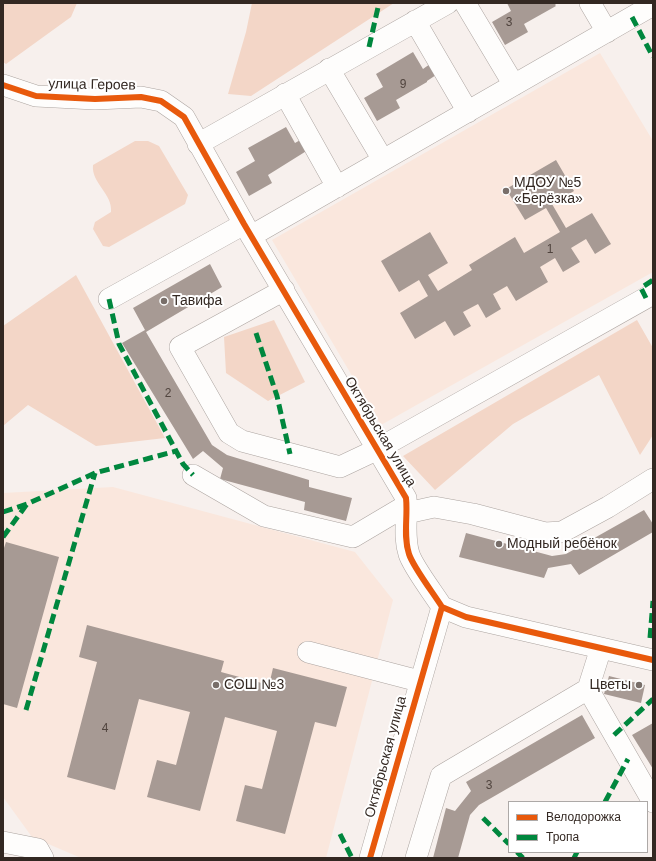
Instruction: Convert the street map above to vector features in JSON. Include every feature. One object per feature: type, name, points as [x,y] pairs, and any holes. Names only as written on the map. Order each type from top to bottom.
[{"type":"street","points":[[198,144],[448,3]]},
{"type":"street","points":[[465,3],[514,85]]},
{"type":"street","points":[[590,3],[607,32]]},
{"type":"street","points":[[109,299],[338,187],[607,32],[628,10],[653,5]]},
{"type":"street","points":[[415,21],[468,112]]},
{"type":"street","points":[[329,69],[383,160]]},
{"type":"street","name":"улица Героев","points":[[3,85],[36,96],[95,99],[141,97],[161,102],[184,118],[248,230]]},
{"type":"street","points":[[285,94],[338,187]]},
{"type":"street","name":"Октябрьская улица","points":[[248,230],[376,450],[406,498],[406,535],[409,554],[442,607],[419,681],[370,858]]},
{"type":"street","points":[[284,290],[180,347],[229,433],[242,441],[340,467],[376,450],[651,301]]},
{"type":"street","points":[[193,475],[264,516],[353,537],[407,509],[434,507],[473,514],[545,533],[562,532],[608,507],[653,479]]},
{"type":"street","points":[[442,607],[466,617],[653,660]]},
{"type":"street","points":[[416,858],[440,776],[588,689],[601,648]]},
{"type":"street","points":[[308,652],[419,681]]},
{"type":"street","points":[[588,689],[653,802]]},
{"type":"street","points":[[3,842],[38,849],[43,858]]},
{"type":"shaded area","points":[[3,3],[77,3],[71,17],[6,64],[3,62]]},
{"type":"shaded area","points":[[252,3],[394,3],[251,96],[228,94],[246,32]]},
{"type":"shaded area","name":"МДОУ №5 «Берёзка»","points":[[600,53],[653,141],[653,272],[381,425],[272,240]]},
{"type":"shaded area","points":[[135,141],[148,141],[159,146],[188,195],[185,204],[109,247],[103,246],[93,229],[95,222],[111,212],[111,206],[106,194],[95,177],[93,165]]},
{"type":"shaded area","points":[[76,275],[165,438],[96,446],[28,405],[3,426],[3,326]]},
{"type":"shaded area","points":[[274,320],[305,382],[268,401],[226,373],[224,337]]},
{"type":"shaded area","points":[[637,320],[653,348],[653,435],[640,455],[599,375],[513,424],[435,490],[403,456]]},
{"type":"shaded area","points":[[113,487],[355,552],[393,600],[326,858],[81,858],[32,837],[3,797],[3,493]]},
{"type":"building","points":[[507,3],[557,3],[555,5],[556,6],[524,24],[528,32],[505,45],[492,22],[511,11]]},
{"type":"building","points":[[413,52],[423,69],[430,64],[436,75],[396,100],[400,108],[377,121],[364,98],[383,87],[376,74]]},
{"type":"building","points":[[286,127],[295,143],[302,139],[308,150],[268,175],[272,183],[249,196],[236,172],[255,161],[248,148]]},
{"type":"building","points":[[556,160],[574,191],[552,204],[566,228],[592,213],[611,244],[595,254],[586,239],[571,248],[580,262],[563,272],[555,258],[540,267],[548,282],[516,301],[507,286],[493,294],[501,309],[486,318],[478,304],[463,312],[471,326],[454,336],[445,321],[415,339],[400,313],[428,296],[419,280],[399,292],[381,261],[430,232],[448,263],[428,275],[438,291],[472,270],[469,265],[515,237],[524,253],[560,232],[546,208],[525,220],[506,189]]},
{"type":"building","points":[[210,264],[222,287],[146,332],[212,445],[227,455],[309,480],[309,487],[352,498],[346,521],[304,510],[305,502],[220,479],[223,468],[203,451],[193,459],[122,343],[145,330],[133,308]]},
{"type":"building","points":[[644,510],[653,524],[653,532],[579,575],[571,564],[548,568],[544,578],[459,557],[466,533],[552,556],[566,554]]},
{"type":"building","points":[[6,542],[59,557],[17,708],[3,704],[3,551]]},
{"type":"building","points":[[87,625],[224,661],[221,672],[269,685],[273,668],[347,687],[336,727],[315,722],[285,834],[236,821],[245,785],[262,789],[277,731],[225,717],[200,811],[147,797],[157,760],[176,765],[190,712],[139,699],[115,790],[67,777],[97,662],[79,657]]},
{"type":"building","points":[[609,676],[645,685],[641,703],[604,694]]},
{"type":"building","points":[[582,715],[595,738],[479,805],[470,815],[458,858],[433,858],[446,808],[455,811],[471,791],[466,782]]},
{"type":"building","points":[[653,723],[653,769],[632,735]]},
{"type":"marked path","points":[[369,47],[379,3]]},
{"type":"marked path","points":[[632,17],[653,57]]},
{"type":"marked path","points":[[646,298],[641,288],[653,280]]},
{"type":"marked path","points":[[109,299],[119,344],[183,464],[193,475]]},
{"type":"marked path","points":[[256,333],[277,396],[290,454]]},
{"type":"marked path","points":[[3,512],[27,504],[95,473],[176,451]]},
{"type":"marked path","points":[[26,710],[95,473]]},
{"type":"marked path","points":[[3,537],[27,504]]},
{"type":"marked path","points":[[650,638],[653,601]]},
{"type":"marked path","points":[[614,735],[653,699]]},
{"type":"marked path","points":[[606,801],[628,759]]},
{"type":"marked path","points":[[483,818],[508,843]]},
{"type":"marked path","points":[[340,834],[352,858]]},
{"type":"marked path","points":[[518,853],[523,858]]},
{"type":"marked path","points":[[574,858],[576,853]]},
{"type":"cycle path","points":[[3,85],[36,96],[95,99],[141,97],[161,101],[184,117],[244,224],[406,498],[406,540],[409,554],[419,573],[442,607],[370,858]]},
{"type":"cycle path","points":[[442,607],[466,617],[653,660]]},
{"type":"place","name":"МДОУ №5 «Берёзка»","points":[[506,191]]},
{"type":"place","name":"Тавифа","points":[[164,301]]},
{"type":"place","name":"Модный ребёнок","points":[[499,544]]},
{"type":"place","name":"СОШ №3","points":[[216,685]]},
{"type":"place","name":"Цветы","points":[[639,685]]}]
